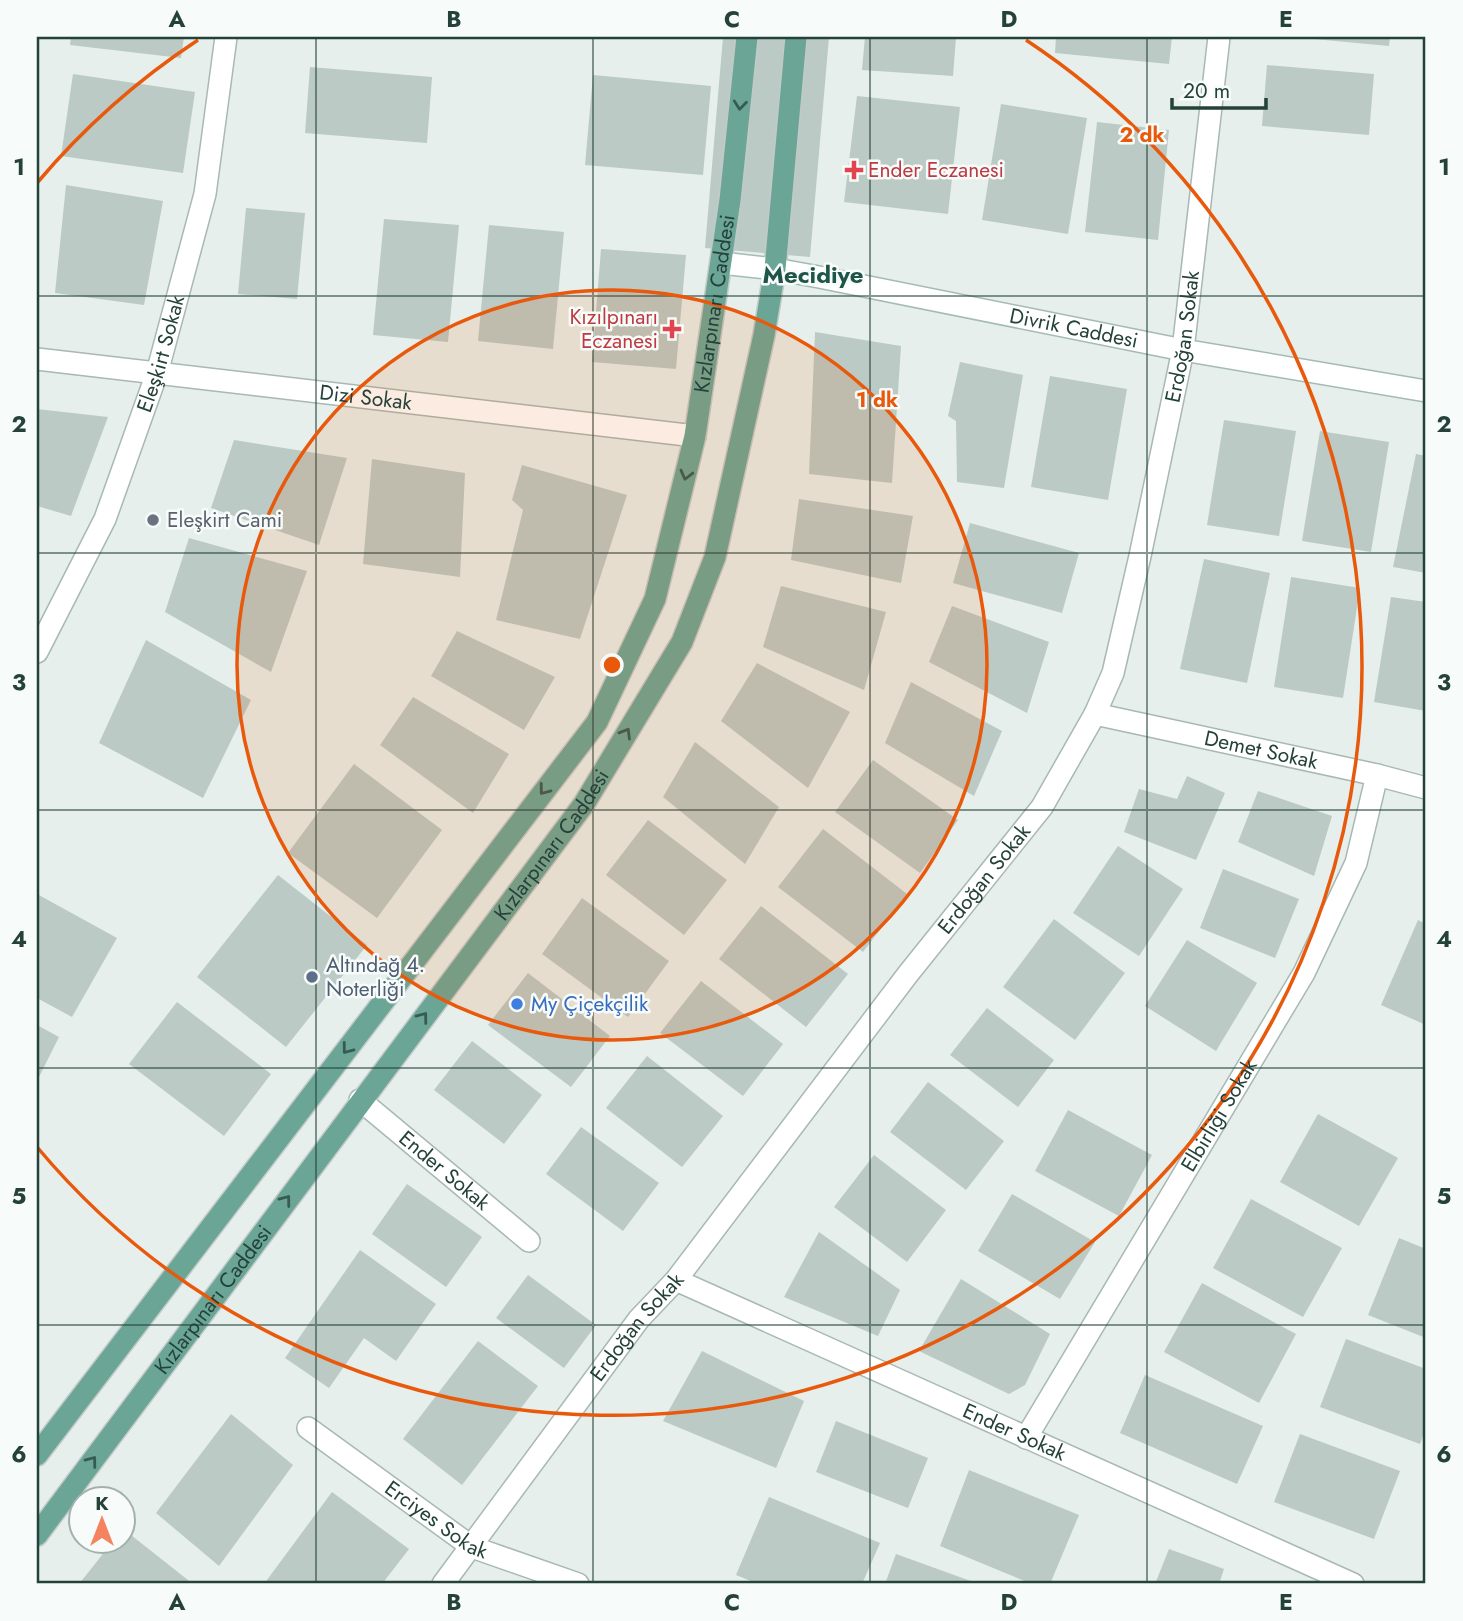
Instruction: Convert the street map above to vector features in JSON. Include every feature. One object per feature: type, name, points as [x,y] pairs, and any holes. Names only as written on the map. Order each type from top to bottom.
[{"type":"main road","name":"Kızlarpınarı Caddesi","points":[[37,1455],[597,722],[654,599],[695,436],[721,263],[747,37]]},
{"type":"main road","name":"Kızlarpınarı Caddesi","points":[[37,1535],[584,804],[682,642],[715,557],[764,335],[775,269],[796,37]]},
{"type":"street","name":"Eleşkirt Sokak","points":[[37,652],[105,519],[157,373],[205,194],[226,37]]},
{"type":"street","name":"Erdoğan Sokak","points":[[443,1584],[639,1319],[676,1280],[908,974],[1042,807],[1094,714],[1112,673],[1140,556],[1183,350],[1219,37]]},
{"type":"street","name":"Divrik Caddesi","points":[[721,263],[775,269],[1183,350],[1426,391]]},
{"type":"street","name":"Dizi Sokak","points":[[37,359],[695,436]]},
{"type":"street","name":"Demet Sokak","points":[[1094,714],[1377,775],[1426,789]]},
{"type":"street","name":"Elbirliği Sokak","points":[[1026,1438],[1304,973],[1356,863],[1377,775]]},
{"type":"street","name":"Ender Sokak","points":[[360,1100],[529,1241]]},
{"type":"street","name":"Ender Sokak","points":[[676,1280],[1353,1584]]},
{"type":"street","name":"Erciyes Sokak","points":[[308,1428],[472,1547],[578,1584]]},
{"type":"building","points":[[71,37],[184,37],[181,58],[70,45]]},
{"type":"building","points":[[723,37],[829,37],[810,257],[705,248]]},
{"type":"building","points":[[865,37],[956,37],[953,76],[862,70]]},
{"type":"building","points":[[1056,37],[1172,37],[1169,64],[1055,53]]},
{"type":"building","points":[[1314,37],[1390,37],[1389,46]]},
{"type":"building","points":[[1267,65],[1374,74],[1369,135],[1262,126]]},
{"type":"building","points":[[310,67],[432,77],[427,143],[305,133]]},
{"type":"building","points":[[73,74],[195,92],[183,173],[61,156]]},
{"type":"building","points":[[593,75],[711,86],[703,175],[585,165]]},
{"type":"building","points":[[857,96],[960,107],[948,214],[844,202]]},
{"type":"building","points":[[1001,104],[1087,118],[1068,234],[982,220]]},
{"type":"building","points":[[1097,122],[1169,130],[1158,240],[1085,232]]},
{"type":"building","points":[[66,185],[163,201],[144,305],[55,293]]},
{"type":"building","points":[[246,208],[305,213],[297,299],[238,294]]},
{"type":"building","points":[[384,219],[459,225],[448,342],[373,335]]},
{"type":"building","points":[[489,225],[564,232],[553,349],[478,341]]},
{"type":"building","points":[[601,249],[686,255],[676,369],[592,362]]},
{"type":"building","points":[[815,332],[901,346],[892,483],[809,474]]},
{"type":"building","points":[[960,362],[1023,375],[1004,488],[957,482],[956,421],[948,416]]},
{"type":"building","points":[[1050,376],[1127,389],[1108,500],[1031,487]]},
{"type":"building","points":[[37,409],[108,417],[71,516],[37,506]]},
{"type":"building","points":[[1224,420],[1296,431],[1279,536],[1207,525]]},
{"type":"building","points":[[1320,431],[1389,442],[1371,552],[1302,541]]},
{"type":"building","points":[[234,440],[347,458],[319,545],[211,508]]},
{"type":"building","points":[[1416,454],[1426,456],[1426,573],[1393,567]]},
{"type":"building","points":[[372,459],[465,473],[460,577],[363,564]]},
{"type":"building","points":[[522,465],[627,495],[580,639],[496,620],[523,510],[512,500]]},
{"type":"building","points":[[799,499],[913,516],[901,583],[791,560]]},
{"type":"building","points":[[970,523],[1079,553],[1062,613],[953,583]]},
{"type":"building","points":[[189,538],[307,571],[271,672],[165,612]]},
{"type":"building","points":[[1204,559],[1270,573],[1247,683],[1180,669]]},
{"type":"building","points":[[1291,577],[1360,588],[1343,698],[1274,687]]},
{"type":"building","points":[[781,586],[886,612],[864,690],[763,647]]},
{"type":"building","points":[[1391,597],[1426,602],[1426,711],[1374,702]]},
{"type":"building","points":[[952,606],[1049,642],[1027,713],[929,662]]},
{"type":"building","points":[[457,631],[555,677],[524,730],[431,676]]},
{"type":"building","points":[[146,640],[251,700],[203,798],[99,743]]},
{"type":"building","points":[[757,663],[850,712],[808,788],[721,721]]},
{"type":"building","points":[[911,682],[1002,731],[974,796],[885,743]]},
{"type":"building","points":[[413,697],[509,754],[473,813],[380,745]]},
{"type":"building","points":[[695,742],[779,807],[745,864],[663,797]]},
{"type":"building","points":[[873,760],[958,820],[920,873],[835,812]]},
{"type":"building","points":[[354,764],[442,830],[377,918],[288,853]]},
{"type":"building","points":[[1187,776],[1225,793],[1196,860],[1124,832],[1139,789],[1177,799]]},
{"type":"building","points":[[1258,791],[1332,816],[1314,876],[1238,842]]},
{"type":"building","points":[[648,820],[727,880],[684,935],[606,875]]},
{"type":"building","points":[[823,829],[907,894],[863,952],[778,887]]},
{"type":"building","points":[[1118,846],[1183,889],[1139,956],[1073,913]]},
{"type":"building","points":[[1223,869],[1299,899],[1275,958],[1200,928]]},
{"type":"building","points":[[278,875],[367,945],[286,1047],[197,977]]},
{"type":"building","points":[[37,894],[117,938],[72,1017],[37,998]]},
{"type":"building","points":[[582,898],[669,961],[628,1017],[542,954]]},
{"type":"building","points":[[761,906],[848,974],[806,1027],[719,959]]},
{"type":"building","points":[[1054,919],[1125,973],[1075,1040],[1003,987]]},
{"type":"building","points":[[1418,920],[1426,924],[1426,1025],[1381,1005]]},
{"type":"building","points":[[1187,940],[1257,983],[1216,1051],[1145,1006]]},
{"type":"building","points":[[528,973],[610,1036],[571,1087],[488,1025]]},
{"type":"building","points":[[701,981],[783,1044],[743,1096],[660,1033]]},
{"type":"building","points":[[177,1002],[271,1074],[224,1136],[129,1064]]},
{"type":"building","points":[[987,1008],[1054,1060],[1018,1107],[950,1055]]},
{"type":"building","points":[[37,1025],[59,1037],[37,1081]]},
{"type":"building","points":[[472,1041],[542,1095],[504,1144],[434,1090]]},
{"type":"building","points":[[647,1056],[723,1116],[682,1167],[606,1108]]},
{"type":"building","points":[[928,1082],[1004,1141],[966,1190],[890,1132]]},
{"type":"building","points":[[1068,1110],[1152,1155],[1119,1216],[1035,1171]]},
{"type":"building","points":[[1318,1114],[1398,1158],[1359,1226],[1280,1182]]},
{"type":"building","points":[[581,1127],[659,1183],[623,1231],[546,1174]]},
{"type":"building","points":[[874,1155],[946,1210],[907,1262],[834,1207]]},
{"type":"building","points":[[407,1184],[482,1237],[446,1287],[372,1234]]},
{"type":"building","points":[[1012,1194],[1095,1242],[1060,1299],[978,1251]]},
{"type":"building","points":[[1251,1199],[1342,1248],[1303,1317],[1213,1268]]},
{"type":"building","points":[[819,1232],[900,1290],[878,1336],[784,1297]]},
{"type":"building","points":[[1399,1238],[1426,1249],[1426,1338],[1368,1315]]},
{"type":"building","points":[[360,1250],[436,1304],[396,1361],[364,1338],[329,1388],[285,1358]]},
{"type":"building","points":[[528,1275],[596,1325],[564,1368],[496,1318]]},
{"type":"building","points":[[961,1279],[1050,1334],[1025,1385],[1009,1394],[919,1351]]},
{"type":"building","points":[[1202,1283],[1296,1334],[1259,1403],[1164,1352]]},
{"type":"building","points":[[1346,1339],[1426,1369],[1426,1428],[1420,1444],[1320,1407]]},
{"type":"building","points":[[478,1341],[538,1386],[462,1485],[403,1439]]},
{"type":"building","points":[[702,1351],[804,1401],[776,1468],[663,1421]]},
{"type":"building","points":[[1145,1375],[1263,1426],[1237,1484],[1120,1433]]},
{"type":"building","points":[[231,1414],[293,1465],[219,1566],[156,1513]]},
{"type":"building","points":[[836,1421],[928,1458],[908,1508],[816,1472]]},
{"type":"building","points":[[1300,1434],[1400,1471],[1374,1539],[1274,1502]]},
{"type":"building","points":[[969,1470],[1079,1515],[1050,1584],[1032,1584],[940,1546]]},
{"type":"building","points":[[332,1492],[409,1549],[382,1584],[264,1584]]},
{"type":"building","points":[[769,1497],[880,1543],[862,1584],[758,1584],[736,1575]]},
{"type":"building","points":[[136,1539],[193,1584],[79,1584],[103,1554],[136,1554]]},
{"type":"building","points":[[1169,1549],[1224,1569],[1219,1584],[1155,1584]]},
{"type":"building","points":[[896,1554],[979,1584],[885,1584]]},
{"type":"place","name":"Ender Eczanesi","points":[[854,170]]},
{"type":"place","name":"Kızılpınarı Eczanesi","points":[[672,329]]},
{"type":"place","name":"Eleşkirt Cami","points":[[153,520]]},
{"type":"place","name":"Altındağ 4. Noterliği","points":[[312,977]]},
{"type":"place","name":"My Çiçekçilik","points":[[517,1004]]},
{"type":"district","name":"Mecidiye","points":[[813,274]]}]
